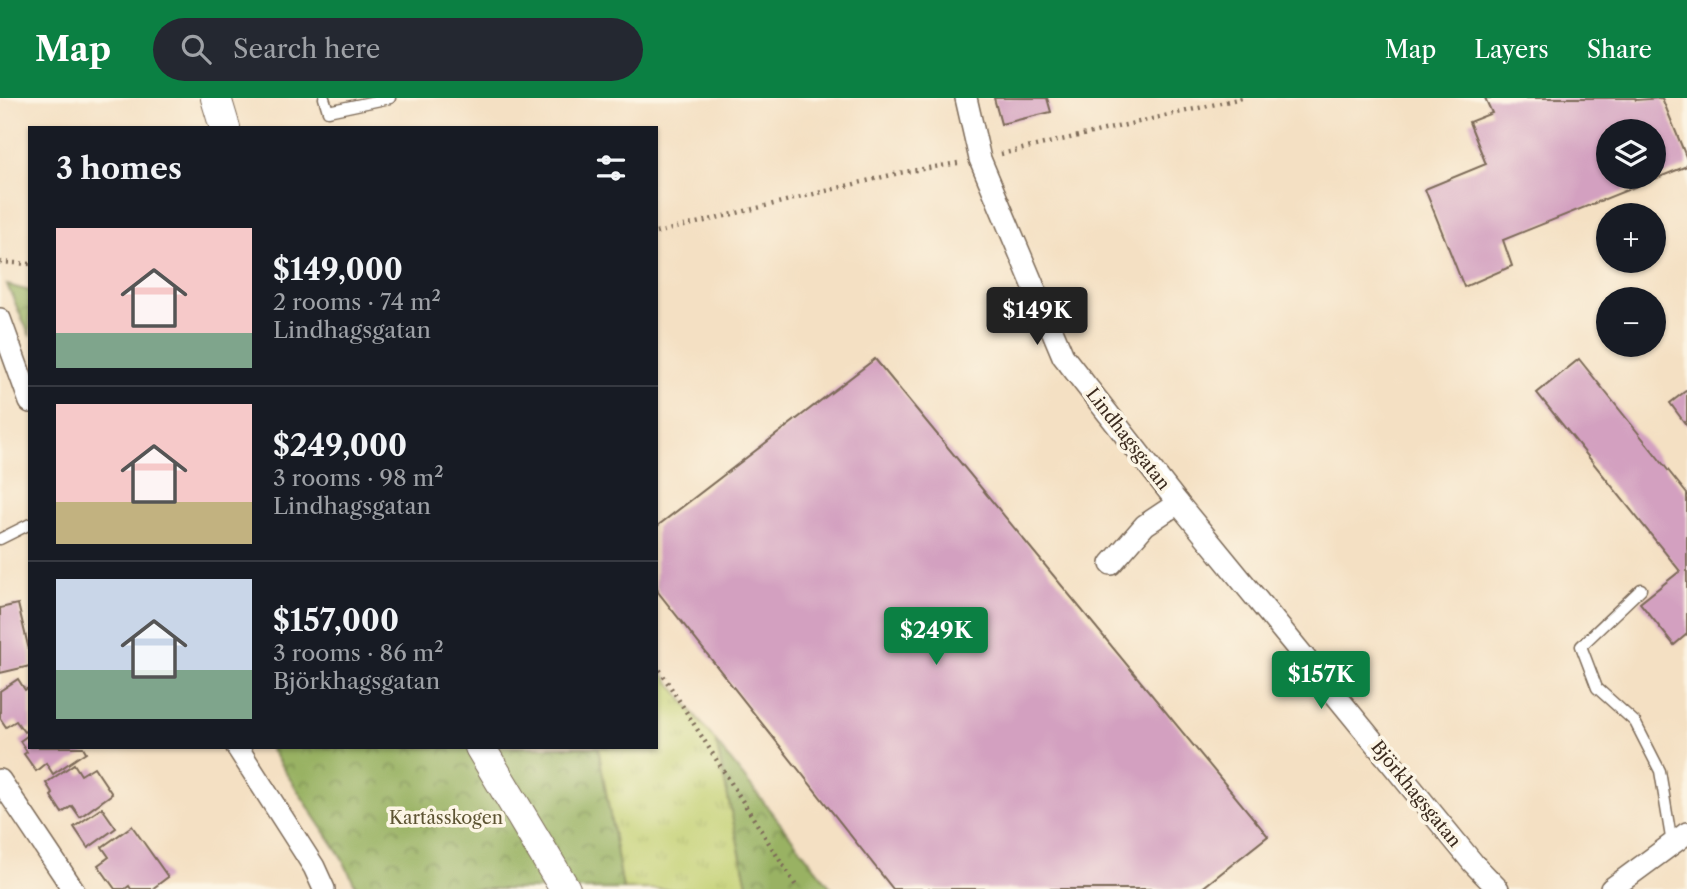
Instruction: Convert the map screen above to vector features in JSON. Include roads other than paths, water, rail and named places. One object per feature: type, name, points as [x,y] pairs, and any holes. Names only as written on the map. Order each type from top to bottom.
[{"type":"main road","points":[[216,98],[224,126]]},
{"type":"main road","points":[[482,749],[565,889]]},
{"type":"street","name":"Lindhagsgatan","points":[[966,98],[980,159],[1063,356],[1178,503],[1145,525],[1111,564]]},
{"type":"street","points":[[0,318],[28,396]]},
{"type":"street","name":"Björkhagsgatan","points":[[1178,503],[1473,863],[1498,889]]},
{"type":"street","points":[[238,749],[314,867],[324,889]]},
{"type":"street","points":[[0,780],[73,889]]},
{"type":"street","points":[[1611,889],[1680,839]]},
{"type":"lane","points":[[324,98],[328,111],[390,98]]},
{"type":"lane","points":[[0,539],[28,525]]},
{"type":"lane","points":[[1641,589],[1581,646],[1597,688],[1635,722],[1660,771],[1680,839]]},
{"type":"park label","name":"Kartåsskogen","points":[[446,818]]}]
